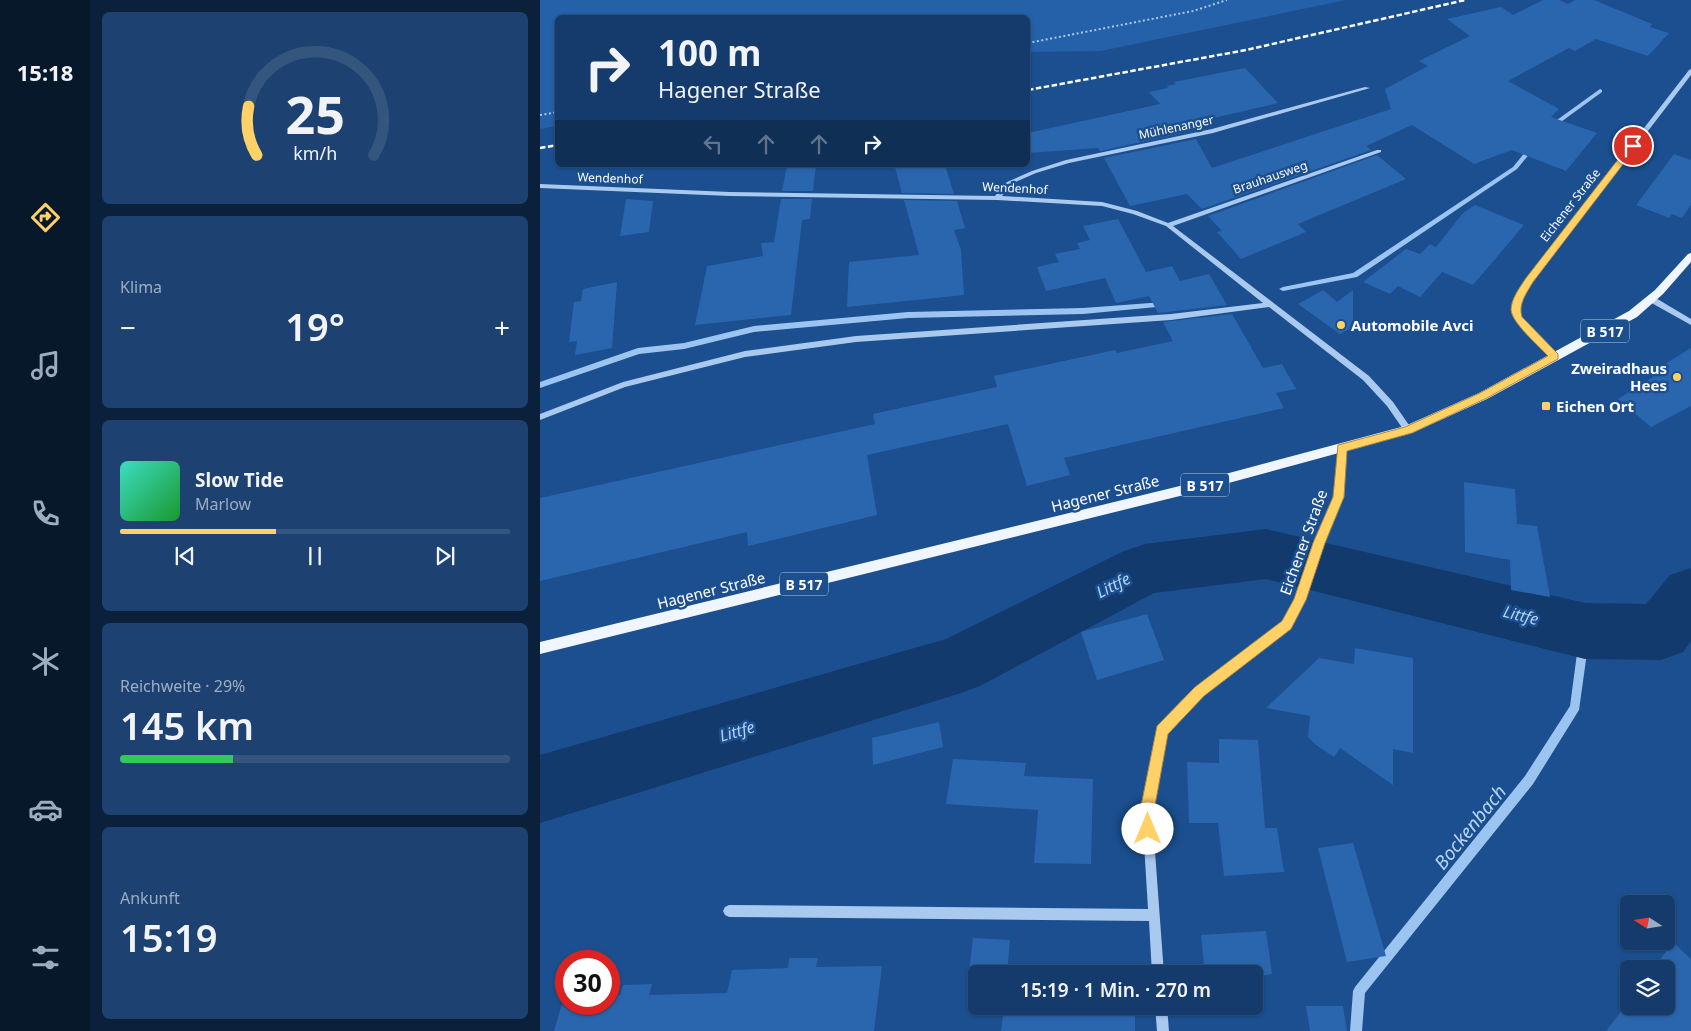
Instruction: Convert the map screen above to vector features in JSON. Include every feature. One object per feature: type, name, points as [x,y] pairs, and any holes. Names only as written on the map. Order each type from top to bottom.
[{"type":"main road","name":"Hagener Straße","points":[[540,648],[1188,489],[1408,430],[1483,396],[1633,314],[1651,299],[1691,256]]},
{"type":"street","name":"Eichener Straße","points":[[1555,356],[1518,318],[1516,310],[1518,298],[1529,281],[1691,71]]},
{"type":"street","name":"Mühlenanger","points":[[996,198],[1009,183],[1060,164],[1213,131],[1367,88]]},
{"type":"street","name":"Brauhausweg","points":[[1168,225],[1379,151]]},
{"type":"street","name":"Wendenhof","points":[[540,186],[730,194],[996,198],[1102,204],[1135,212],[1168,225],[1366,378],[1390,404],[1408,430]]},
{"type":"street","points":[[1651,299],[1691,322]]},
{"type":"street","points":[[540,417],[623,385],[746,354],[856,339],[1171,317],[1271,304]]},
{"type":"street","name":"Eichener Straße","points":[[1157,965],[1147,811],[1162,731],[1200,692],[1286,625],[1300,600],[1319,543],[1339,497],[1342,448]]},
{"type":"street","points":[[728,911],[1154,915]]},
{"type":"street","points":[[1162,1015],[1163,1031]]},
{"type":"path","points":[[1030,42],[1193,11],[1227,0]]},
{"type":"path","points":[[540,114],[555,112]]},
{"type":"shaded area","points":[[540,0],[1346,0],[1101,51],[1030,52],[1030,15],[555,15],[555,126],[540,129]]},
{"type":"building","points":[[1543,0],[1559,0],[1568,4],[1575,0],[1594,0],[1652,24],[1650,27],[1669,33],[1648,56],[1596,39],[1575,51],[1569,48],[1508,81],[1559,109],[1551,117],[1597,133],[1566,171],[1512,150],[1474,164],[1412,125],[1366,146],[1371,150],[1202,209],[1187,194],[1130,206],[1104,158],[1196,139],[1212,168],[1391,109],[1385,89],[1428,66],[1419,61],[1470,36],[1447,19],[1501,7],[1513,15]]},
{"type":"building","points":[[1245,68],[1278,103],[1188,124],[1192,131],[1100,151],[1098,148],[1030,153],[1030,133],[1160,104],[1149,92],[1168,88],[1167,86],[1176,84],[1174,82]]},
{"type":"building","points":[[1674,154],[1691,160],[1691,205],[1682,218],[1672,214],[1669,218],[1636,205]]},
{"type":"building","points":[[1377,155],[1406,179],[1298,224],[1306,232],[1241,259],[1217,232],[1222,231],[1208,216]]},
{"type":"building","points":[[787,167],[816,167],[813,191],[782,191]]},
{"type":"building","points":[[895,167],[946,167],[954,194],[902,193]]},
{"type":"building","points":[[626,199],[653,201],[649,232],[620,236]]},
{"type":"building","points":[[781,199],[812,199],[810,219],[802,220],[791,315],[695,325],[707,266],[763,256],[761,243],[774,242]]},
{"type":"building","points":[[904,200],[957,201],[965,228],[954,230],[961,250],[964,295],[847,307],[849,262],[919,255]]},
{"type":"building","points":[[1475,205],[1524,225],[1473,285],[1442,272],[1420,297],[1398,286],[1390,294],[1363,282],[1406,249],[1420,254],[1430,244],[1436,247],[1463,213]]},
{"type":"building","points":[[1118,219],[1146,272],[1172,266],[1180,281],[1209,274],[1227,305],[1158,313],[1149,296],[1116,303],[1105,278],[1046,291],[1037,267],[1059,262],[1055,254],[1080,249],[1077,243],[1090,240],[1083,226]]},
{"type":"building","points":[[617,282],[612,348],[575,355],[577,341],[569,342],[574,302],[581,301],[583,289]]},
{"type":"building","points":[[1323,290],[1337,302],[1353,290],[1353,327],[1340,334],[1298,304]]},
{"type":"building","points":[[1232,314],[1263,368],[1282,364],[1296,389],[1276,393],[1284,408],[1064,458],[1070,475],[1027,486],[1008,424],[867,455],[877,515],[748,546],[747,532],[540,581],[540,498],[875,424],[873,414],[997,387],[994,376],[1115,350],[1117,353],[1173,341],[1163,322]]},
{"type":"building","points":[[1691,348],[1691,406],[1651,427],[1618,399],[1653,377],[1649,374]]},
{"type":"building","points":[[1464,482],[1515,489],[1517,524],[1537,526],[1550,597],[1511,590],[1510,560],[1465,552]]},
{"type":"building","points":[[1147,614],[1164,660],[1097,680],[1081,632]]},
{"type":"building","points":[[1355,648],[1413,658],[1413,753],[1393,749],[1393,785],[1340,748],[1334,757],[1316,745],[1308,737],[1310,716],[1266,708],[1319,658],[1354,664]]},
{"type":"building","points":[[939,722],[943,747],[873,765],[872,738]]},
{"type":"building","points":[[1219,739],[1258,740],[1265,828],[1277,828],[1284,872],[1224,876],[1218,823],[1189,823],[1187,762],[1219,763]]},
{"type":"building","points":[[953,759],[1026,763],[1024,776],[1093,779],[1091,864],[1034,863],[1038,810],[946,804]]},
{"type":"building","points":[[1353,843],[1386,956],[1347,962],[1318,848]]},
{"type":"building","points":[[1266,931],[1272,974],[1263,976],[1263,965],[1204,965],[1201,935]]},
{"type":"building","points":[[973,938],[1010,940],[1008,965],[970,965]]},
{"type":"building","points":[[1675,944],[1691,959],[1691,1031],[1606,1031],[1620,1013],[1620,1015],[1675,1015],[1675,960],[1660,960],[1667,950],[1675,950]]},
{"type":"building","points":[[789,958],[818,958],[816,967],[882,966],[874,1031],[554,1031],[559,1015],[620,1015],[620,995],[623,985],[652,984],[649,995],[727,993],[732,970],[788,968]]},
{"type":"building","points":[[1306,1006],[1343,1006],[1347,1031],[1310,1031]]},
{"type":"building","points":[[1003,1015],[1135,1015],[1135,1031],[1001,1031]]},
{"type":"waterway","points":[[1552,126],[1600,91]]},
{"type":"waterway","points":[[1283,289],[1355,275],[1515,168],[1533,146]]},
{"type":"waterway","points":[[540,385],[638,351],[684,346],[754,329],[908,315],[1083,311],[1164,304]]},
{"type":"waterway","name":"Littfe","points":[[540,789],[958,665],[1145,569],[1266,554],[1585,631],[1661,632],[1691,594]]},
{"type":"waterway","name":"Bockenbach","points":[[1356,1031],[1359,991],[1529,780],[1575,707],[1585,631]]},
{"type":"railway","points":[[1030,90],[1246,50],[1465,0]]},
{"type":"railway","points":[[540,148],[555,146]]},
{"type":"place","name":"Automobile Avci","points":[[1341,325]]},
{"type":"place","name":"Zweiradhaus Hees","points":[[1677,377]]},
{"type":"place","name":"Eichen Ort","points":[[1546,406]]},
{"type":"route","points":[[1148,829],[1147,811],[1162,731],[1200,692],[1286,625],[1300,600],[1319,543],[1339,497],[1342,448],[1408,430],[1483,396],[1555,356],[1518,318],[1516,310],[1518,298],[1633,146]]}]
